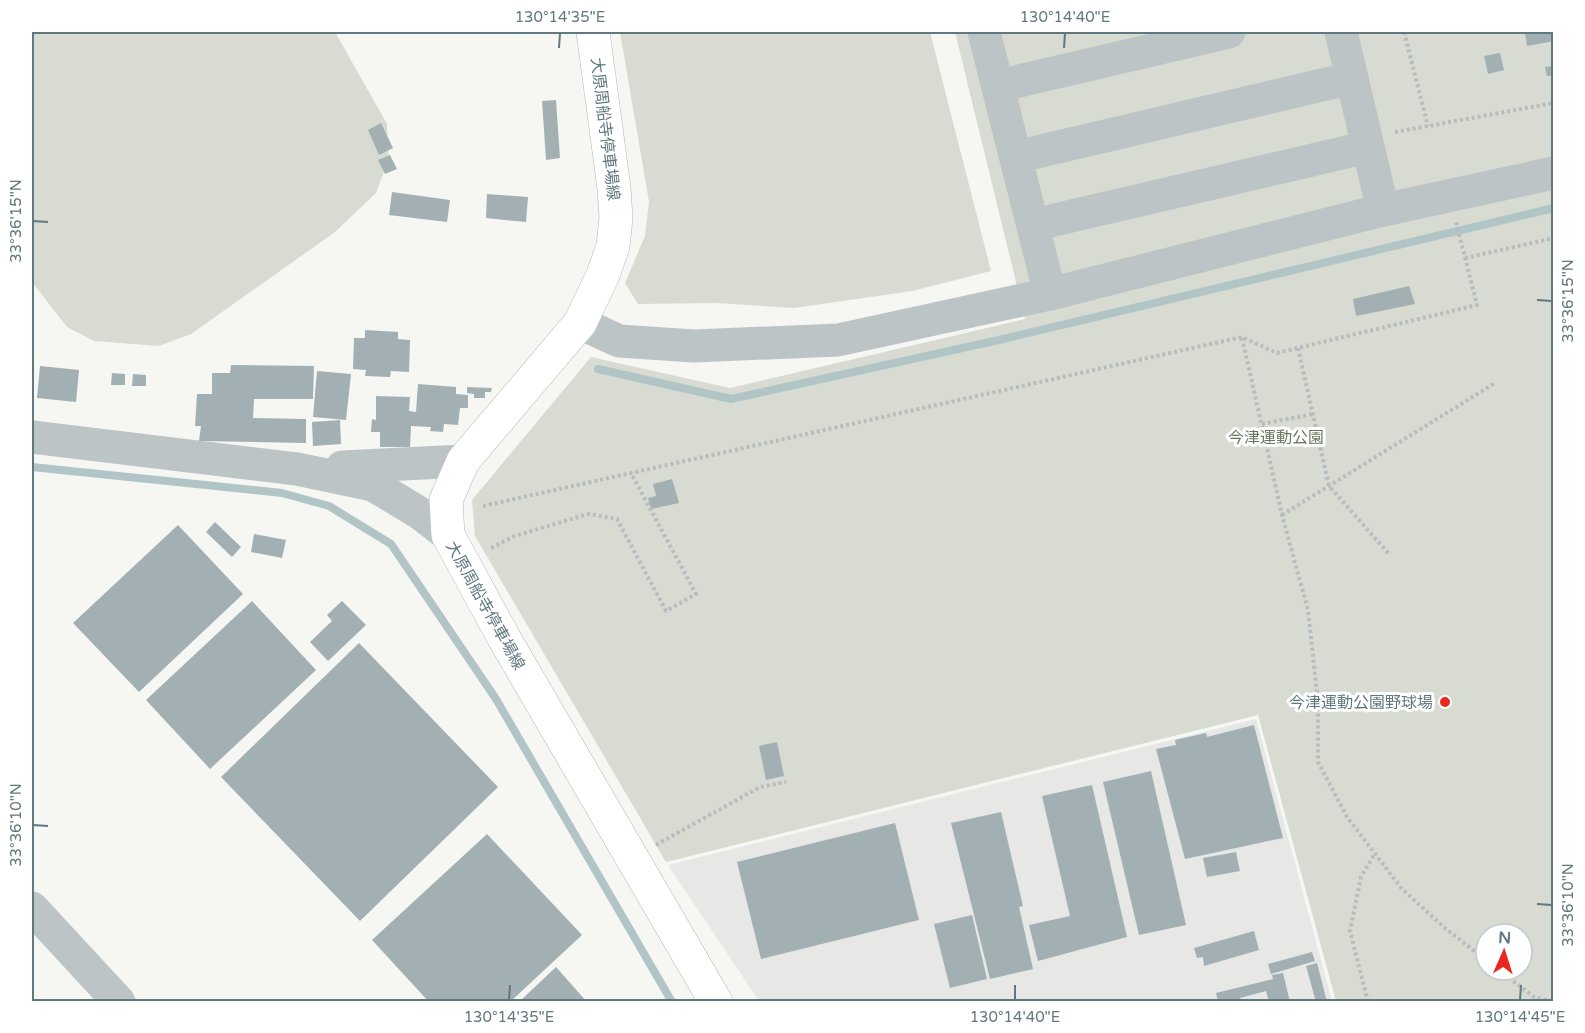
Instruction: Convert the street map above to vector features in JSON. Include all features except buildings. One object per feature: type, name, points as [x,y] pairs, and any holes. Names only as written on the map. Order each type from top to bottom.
[{"type":"main road","name":"大原周船寺停車場線","points":[[593,32],[616,218],[613,246],[580,322],[463,461],[446,500],[448,535],[504,638],[716,1002]]},
{"type":"street","points":[[984,32],[1050,294]]},
{"type":"street","points":[[998,86],[1228,32]]},
{"type":"street","points":[[1341,32],[1383,210]]},
{"type":"street","points":[[1016,157],[1352,78]]},
{"type":"street","points":[[1033,225],[1368,147]]},
{"type":"street","points":[[580,322],[619,341],[694,346],[838,339],[1050,294],[1383,210],[1554,172]]},
{"type":"street","points":[[32,437],[297,469],[373,485],[418,512],[448,535]]},
{"type":"street","points":[[297,469],[463,461]]},
{"type":"street","points":[[32,908],[119,1002]]},
{"type":"path","points":[[1404,32],[1428,126],[1554,103]]},
{"type":"path","points":[[483,506],[1242,337],[1277,353],[1477,305],[1454,213]]},
{"type":"path","points":[[1465,258],[1554,238]]},
{"type":"path","points":[[1242,337],[1282,515],[1308,610],[1318,702],[1318,762],[1347,817],[1402,889],[1474,951]]},
{"type":"path","points":[[1298,348],[1329,486],[1389,554]]},
{"type":"path","points":[[1282,515],[1495,383]]},
{"type":"path","points":[[1262,424],[1313,414]]},
{"type":"path","points":[[490,548],[515,536],[588,514],[617,519],[666,611],[696,594],[631,473]]},
{"type":"path","points":[[650,848],[760,788],[786,782]]},
{"type":"path","points":[[1368,1002],[1350,931],[1361,877],[1374,853]]},
{"type":"path","points":[[1515,982],[1534,997],[1553,1002]]},
{"type":"shaded area","points":[[1256,719],[1332,1001],[759,1001],[668,865]]},
{"type":"green space","points":[[32,32],[335,32],[387,124],[389,158],[376,193],[335,232],[191,334],[159,346],[94,341],[67,327],[32,282]]},
{"type":"green space","points":[[620,32],[930,32],[991,271],[912,291],[794,308],[717,303],[638,304],[625,283],[645,236],[649,202]]},
{"type":"green space","name":"今津運動公園","points":[[955,32],[1553,32],[1553,1001],[1336,1001],[1258,715],[666,862],[475,536],[472,500],[591,357],[730,388],[1025,319]]},
{"type":"waterway","points":[[598,369],[731,399],[999,340],[1554,208]]},
{"type":"waterway","points":[[32,467],[282,493],[329,506],[391,544],[496,699],[672,1002]]},
{"type":"place","name":"今津運動公園野球場","points":[[1445,702]]}]
